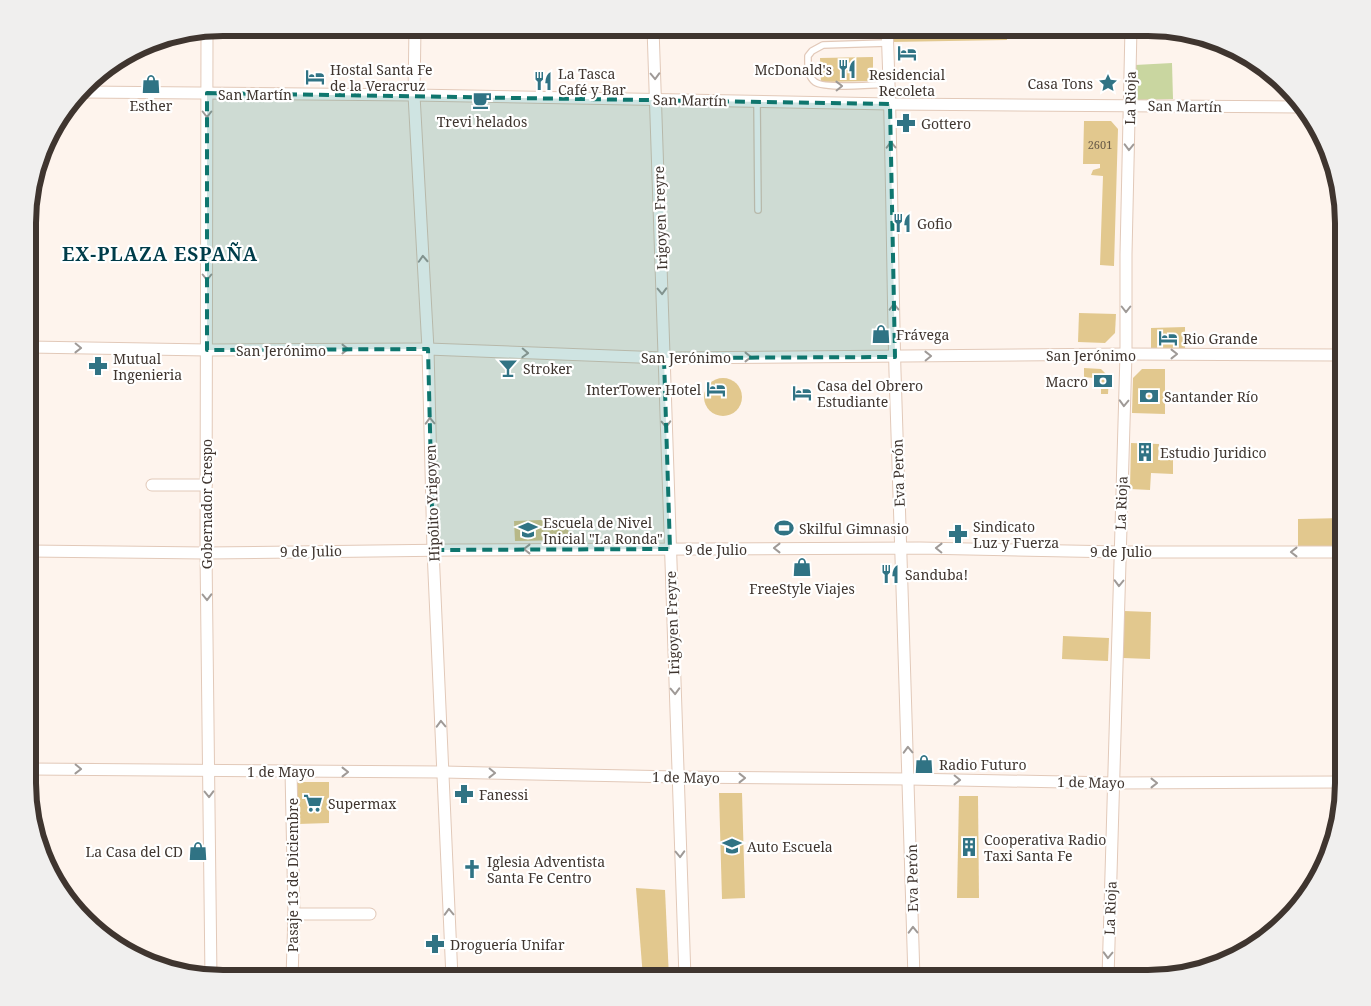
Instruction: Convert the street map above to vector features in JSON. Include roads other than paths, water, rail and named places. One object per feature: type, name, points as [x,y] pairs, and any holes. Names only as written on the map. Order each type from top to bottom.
[{"type":"street","name":"Hipólito Yrigoyen","points":[[414,36],[414,95],[428,349],[434,550],[452,970]]},
{"type":"street","name":"Irigoyen Freyre","points":[[653,36],[685,970]]},
{"type":"street","name":"Eva Perón","points":[[887,36],[900,548],[914,970]]},
{"type":"street","name":"La Rioja","points":[[1108,970],[1126,354],[1126,254],[1131,36]]},
{"type":"street","name":"Gobernador Crespo","points":[[207,37],[206,552],[211,969]]},
{"type":"street","name":"San Martín","points":[[90,92],[414,95],[890,104],[1294,107]]},
{"type":"street","name":"San Jerónimo","points":[[36,347],[207,350],[428,349],[664,358],[1126,354],[1335,355]]},
{"type":"street","points":[[152,485],[206,485]]},
{"type":"street","name":"9 de Julio","points":[[36,551],[206,552],[900,548],[1120,552],[1335,552]]},
{"type":"street","name":"1 de Mayo","points":[[36,769],[443,772],[1114,783],[1335,782]]},
{"type":"street","name":"Pasaje 13 de Diciembre","points":[[290,771],[294,914],[292,970]]},
{"type":"street","points":[[294,914],[370,914]]},
{"type":"lane","points":[[887,43],[823,45],[812,51],[808,56],[809,74],[815,82],[827,86],[889,84]]},
{"type":"lane","points":[[757,102],[758,210]]},
{"type":"place","name":"Residencial Recoleta","points":[[907,53]]},
{"type":"place","name":"McDonald's","points":[[847,69]]},
{"type":"place","name":"Hostal Santa Fe de la Veracruz","points":[[315,77]]},
{"type":"place","name":"La Tasca Café y Bar","points":[[543,81]]},
{"type":"place","name":"Casa Tons","points":[[1108,83]]},
{"type":"place","name":"Esther","points":[[151,84]]},
{"type":"place","name":"Trevi helados","points":[[482,100]]},
{"type":"place","name":"Gottero","points":[[906,123]]},
{"type":"place","name":"Gofio","points":[[902,223]]},
{"type":"place","name":"Frávega","points":[[881,334]]},
{"type":"place","name":"Rio Grande","points":[[1168,338]]},
{"type":"place","name":"Mutual Ingenieria","points":[[98,366]]},
{"type":"place","name":"Stroker","points":[[508,368]]},
{"type":"place","name":"Macro","points":[[1103,381]]},
{"type":"place","name":"InterTower Hotel","points":[[716,389]]},
{"type":"place","name":"Casa del Obrero Estudiante","points":[[802,393]]},
{"type":"place","name":"Santander Río","points":[[1149,396]]},
{"type":"place","name":"Estudio Juridico","points":[[1145,452]]},
{"type":"place","name":"Skilful Gimnasio","points":[[784,528]]},
{"type":"place","name":"Escuela de Nivel Inicial \"La Ronda\"","points":[[528,530]]},
{"type":"place","name":"Sindicato Luz y Fuerza","points":[[958,534]]},
{"type":"place","name":"FreeStyle Viajes","points":[[802,567]]},
{"type":"place","name":"Sanduba!","points":[[890,574]]},
{"type":"place","name":"Radio Futuro","points":[[924,764]]},
{"type":"place","name":"Fanessi","points":[[464,794]]},
{"type":"place","name":"Supermax","points":[[313,803]]},
{"type":"place","name":"Auto Escuela","points":[[732,846]]},
{"type":"place","name":"Cooperativa Radio Taxi Santa Fe","points":[[969,847]]},
{"type":"place","name":"La Casa del CD","points":[[198,851]]},
{"type":"place","name":"Iglesia Adventista Santa Fe Centro","points":[[472,869]]},
{"type":"place","name":"Droguería Unifar","points":[[435,944]]},
{"type":"district","name":"EX-PLAZA ESPAÑA","points":[[160,254]]}]
